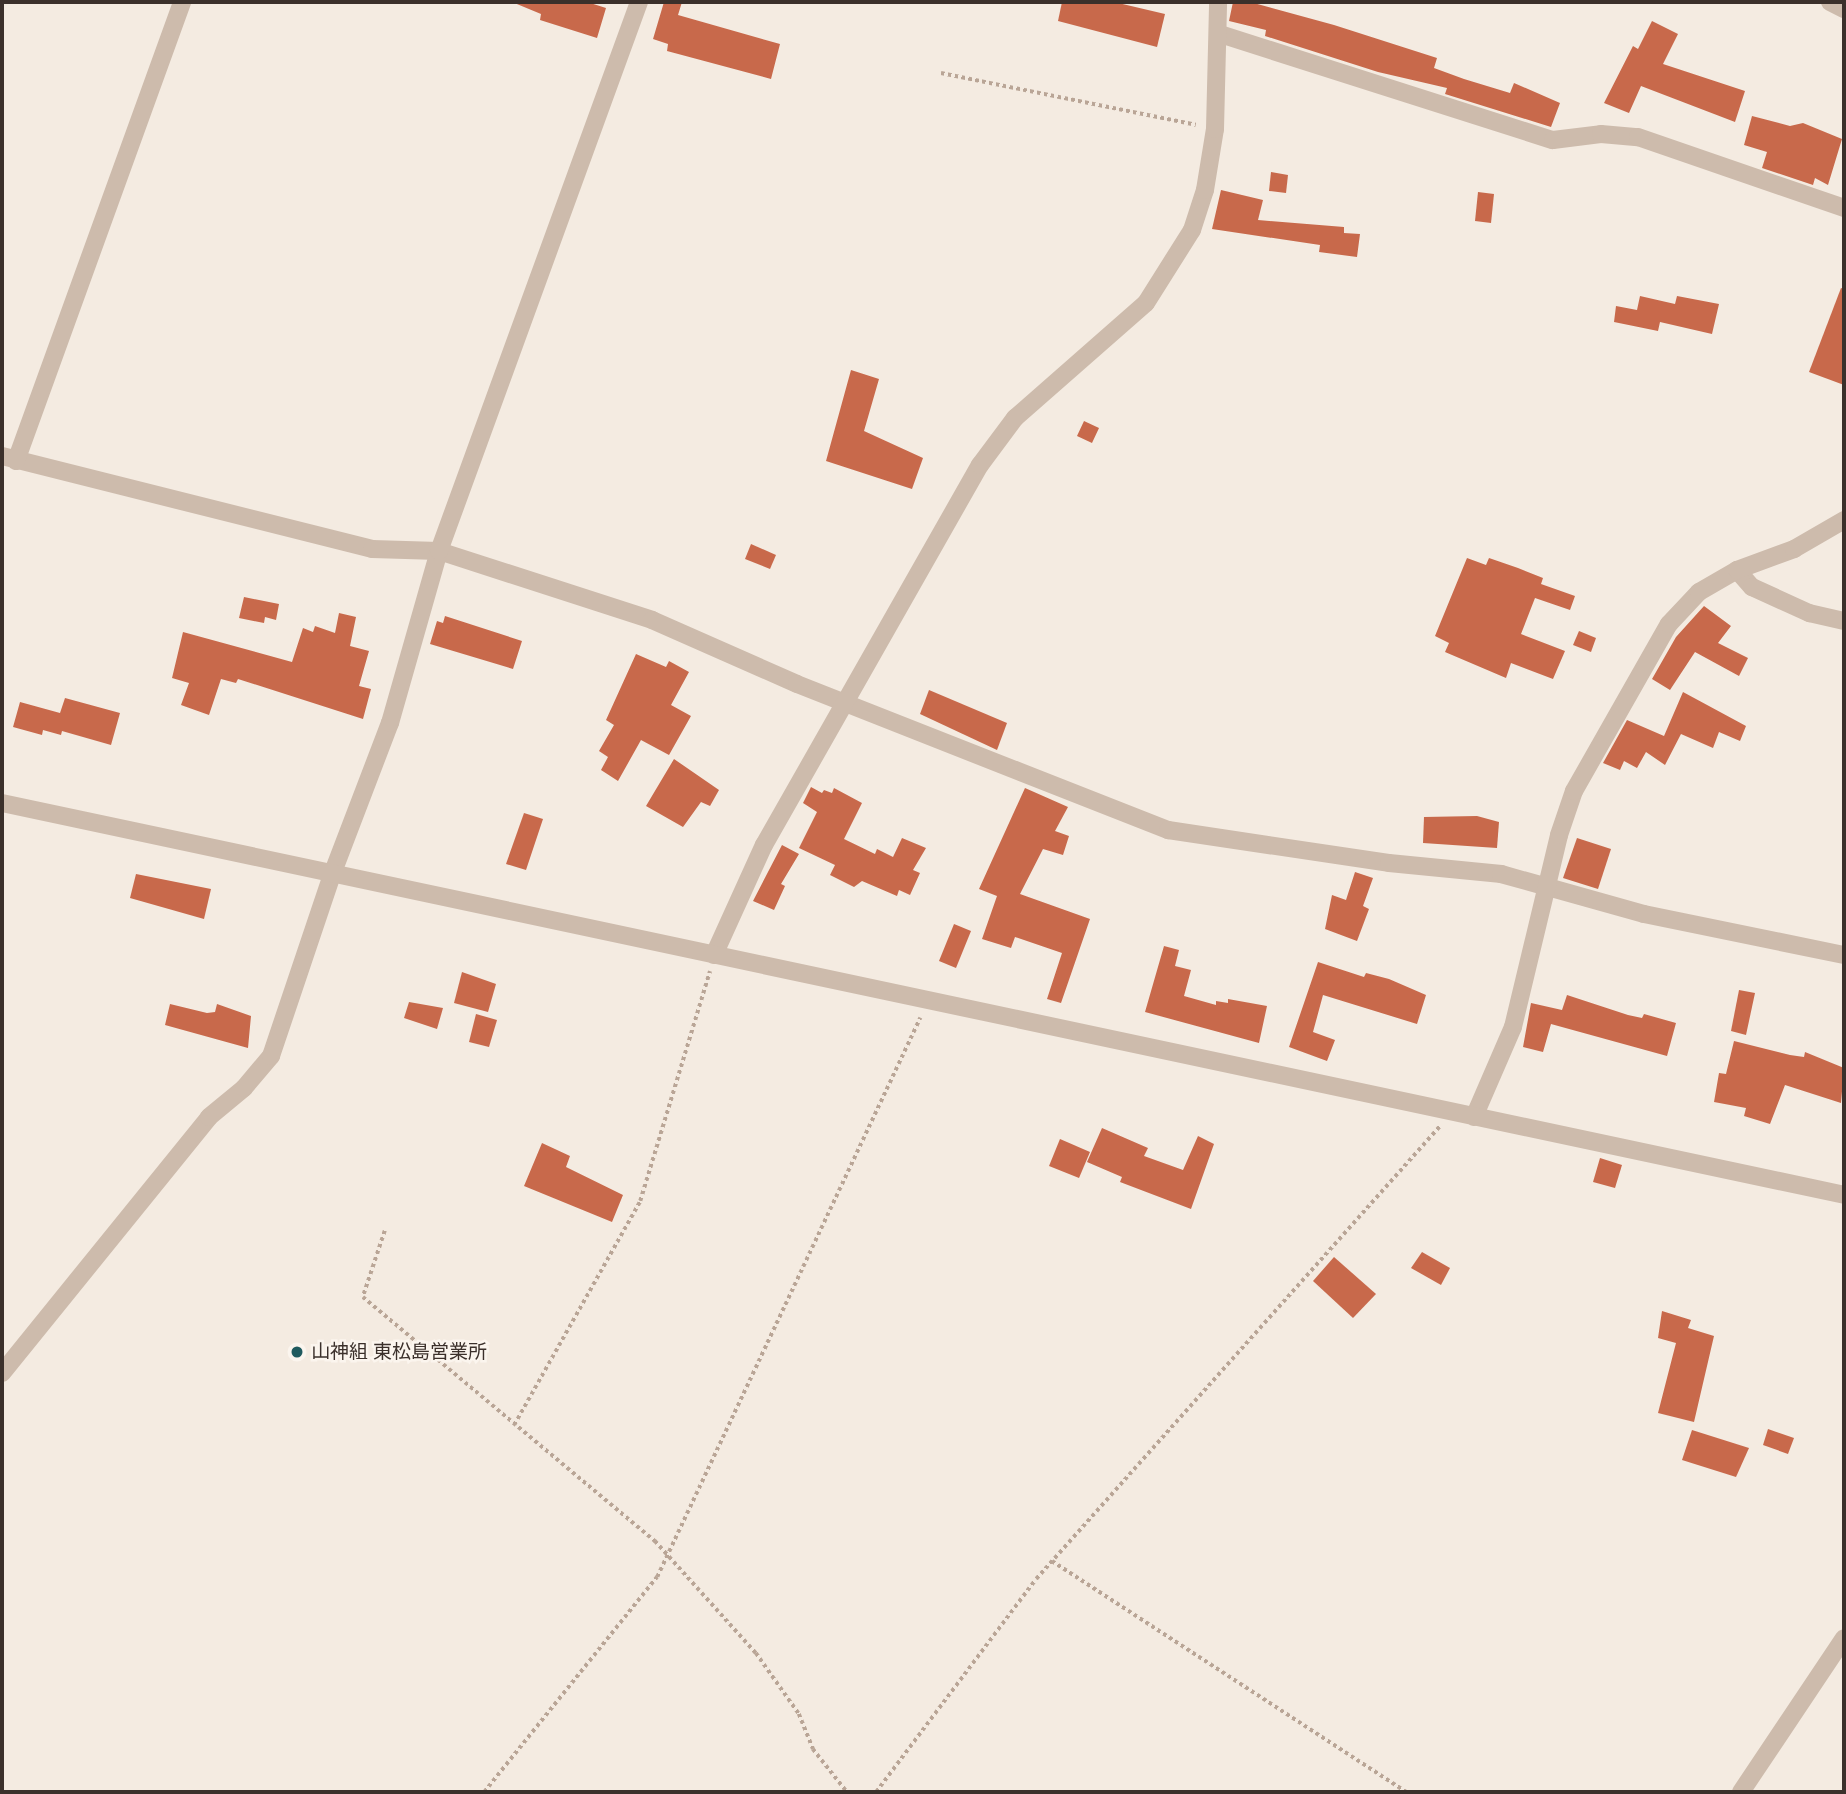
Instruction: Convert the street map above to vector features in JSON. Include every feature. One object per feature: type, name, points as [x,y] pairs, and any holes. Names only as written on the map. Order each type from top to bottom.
[{"type":"street","points":[[182,2],[9,459],[372,550],[439,551],[652,620],[845,702],[1168,830],[1389,863],[1501,874],[1644,914],[1844,955]]},
{"type":"street","points":[[2,1373],[209,1117],[271,1056],[333,872],[390,723],[439,551],[639,2]]},
{"type":"street","points":[[714,955],[764,845],[995,442],[1014,418],[1146,303],[1171,268],[1192,230],[1205,190],[1215,129],[1220,34],[1218,2]]},
{"type":"street","points":[[1830,2],[1844,9]]},
{"type":"street","points":[[1220,34],[1553,140],[1601,134],[1638,137],[1844,208]]},
{"type":"street","points":[[1474,1117],[1513,1027],[1547,885],[1574,791],[1669,624],[1699,592],[1737,570],[1794,549],[1844,520]]},
{"type":"street","points":[[1737,570],[1761,592],[1809,613],[1844,621]]},
{"type":"street","points":[[2,803],[333,872],[927,1002],[1844,1195]]},
{"type":"street","points":[[1741,1792],[1844,1638]]},
{"type":"path","points":[[942,73],[1215,129]]},
{"type":"path","points":[[514,1425],[640,1201],[714,955]]},
{"type":"path","points":[[484,1792],[657,1577],[927,1002]]},
{"type":"path","points":[[876,1792],[1052,1561],[1452,1113]]},
{"type":"path","points":[[385,1231],[363,1297],[461,1376],[514,1425],[668,1554],[756,1653],[799,1714],[813,1749],[847,1792]]},
{"type":"path","points":[[1052,1561],[1406,1792]]},
{"type":"building","points":[[512,2],[587,2],[606,8],[597,38],[540,20],[541,14]]},
{"type":"building","points":[[664,2],[682,2],[678,15],[780,44],[771,79],[667,51],[668,44],[653,39]]},
{"type":"building","points":[[1062,2],[1114,2],[1165,14],[1157,47],[1058,21]]},
{"type":"building","points":[[1233,2],[1250,2],[1334,25],[1437,58],[1434,68],[1464,79],[1510,93],[1514,83],[1560,103],[1551,127],[1445,94],[1447,88],[1378,72],[1265,36],[1266,30],[1229,21]]},
{"type":"building","points":[[1652,21],[1678,34],[1663,64],[1745,91],[1735,122],[1641,86],[1629,113],[1604,103],[1633,46],[1638,49]]},
{"type":"building","points":[[1752,116],[1790,126],[1803,123],[1842,139],[1828,185],[1815,178],[1813,185],[1762,168],[1767,152],[1744,145]]},
{"type":"building","points":[[1271,172],[1288,175],[1286,193],[1269,191]]},
{"type":"building","points":[[1221,190],[1263,200],[1258,220],[1344,227],[1344,233],[1360,234],[1357,257],[1319,252],[1320,245],[1212,229]]},
{"type":"building","points":[[1478,192],[1494,194],[1491,223],[1475,221]]},
{"type":"building","points":[[1841,288],[1844,289],[1844,385],[1809,372]]},
{"type":"building","points":[[1640,296],[1675,304],[1677,296],[1719,304],[1712,334],[1660,322],[1658,331],[1614,322],[1616,306],[1637,310]]},
{"type":"building","points":[[851,370],[879,379],[864,431],[923,458],[912,489],[826,461]]},
{"type":"building","points":[[1084,421],[1099,428],[1092,443],[1077,436]]},
{"type":"building","points":[[751,544],[776,555],[770,569],[745,559]]},
{"type":"building","points":[[1467,558],[1486,565],[1489,558],[1518,568],[1543,578],[1541,584],[1575,596],[1570,610],[1535,598],[1521,634],[1565,651],[1553,679],[1511,663],[1506,678],[1445,652],[1449,643],[1435,636]]},
{"type":"building","points":[[244,597],[279,604],[276,620],[265,617],[264,623],[239,618]]},
{"type":"building","points":[[1704,606],[1731,626],[1718,643],[1748,658],[1739,676],[1695,652],[1670,690],[1652,679],[1676,637]]},
{"type":"building","points":[[339,613],[356,617],[350,646],[369,651],[359,686],[371,689],[363,719],[238,679],[236,683],[221,679],[209,715],[181,705],[189,683],[172,678],[183,632],[292,662],[303,628],[313,632],[315,626],[335,633]]},
{"type":"building","points":[[445,616],[522,641],[513,669],[430,644],[437,621],[443,623]]},
{"type":"building","points":[[1579,631],[1596,638],[1591,652],[1573,645]]},
{"type":"building","points":[[636,654],[666,667],[669,661],[689,672],[671,705],[691,716],[669,755],[641,740],[618,781],[601,770],[608,757],[599,751],[614,725],[606,720]]},
{"type":"building","points":[[929,690],[1007,723],[997,750],[920,714]]},
{"type":"building","points":[[1683,692],[1746,726],[1740,741],[1719,732],[1713,748],[1681,734],[1665,765],[1646,752],[1637,768],[1624,761],[1620,770],[1603,763],[1627,720],[1664,736]]},
{"type":"building","points":[[65,698],[120,713],[111,745],[62,731],[61,735],[43,730],[42,735],[13,727],[20,702],[60,713]]},
{"type":"building","points":[[674,759],[719,790],[710,806],[701,802],[683,827],[646,806]]},
{"type":"building","points":[[811,787],[822,793],[824,790],[832,793],[834,788],[862,803],[844,839],[875,854],[877,849],[893,857],[902,838],[926,848],[913,870],[920,873],[910,895],[899,890],[897,896],[862,881],[854,887],[830,875],[835,865],[799,848],[817,812],[803,803]]},
{"type":"building","points":[[1025,788],[1068,807],[1055,831],[1069,836],[1063,855],[1043,849],[1020,894],[1090,919],[1061,1003],[1047,999],[1062,953],[1015,937],[1011,948],[982,939],[997,896],[979,889]]},
{"type":"building","points":[[524,813],[543,819],[526,870],[506,864]]},
{"type":"building","points":[[1477,816],[1499,822],[1497,848],[1423,843],[1424,817]]},
{"type":"building","points":[[1577,838],[1611,849],[1598,889],[1563,878]]},
{"type":"building","points":[[782,845],[799,854],[781,884],[785,886],[774,910],[753,901]]},
{"type":"building","points":[[1355,872],[1373,878],[1363,906],[1369,909],[1357,941],[1325,929],[1332,895],[1346,900]]},
{"type":"building","points":[[136,874],[211,889],[204,919],[130,898]]},
{"type":"building","points":[[954,924],[971,931],[956,968],[939,961]]},
{"type":"building","points":[[1164,946],[1179,950],[1175,966],[1191,970],[1184,996],[1216,1005],[1216,1001],[1228,1003],[1228,999],[1267,1006],[1259,1043],[1145,1012]]},
{"type":"building","points":[[1318,962],[1364,977],[1366,973],[1389,979],[1426,995],[1417,1024],[1323,995],[1313,1032],[1335,1040],[1327,1061],[1289,1047]]},
{"type":"building","points":[[462,972],[496,984],[488,1012],[454,1003]]},
{"type":"building","points":[[1739,990],[1755,993],[1746,1035],[1731,1031]]},
{"type":"building","points":[[1567,995],[1628,1015],[1642,1018],[1644,1014],[1676,1023],[1667,1056],[1551,1024],[1543,1052],[1523,1047],[1531,1003],[1562,1010]]},
{"type":"building","points":[[409,1002],[443,1008],[437,1029],[404,1018]]},
{"type":"building","points":[[170,1004],[207,1013],[215,1012],[217,1004],[251,1016],[248,1048],[165,1025]]},
{"type":"building","points":[[476,1014],[497,1020],[489,1047],[469,1042]]},
{"type":"building","points":[[1734,1041],[1790,1055],[1804,1057],[1805,1052],[1844,1068],[1841,1103],[1785,1085],[1770,1124],[1744,1116],[1746,1108],[1714,1102],[1719,1073],[1726,1074]]},
{"type":"building","points":[[1102,1128],[1148,1148],[1144,1156],[1183,1170],[1198,1136],[1214,1144],[1191,1209],[1120,1182],[1122,1177],[1087,1162]]},
{"type":"building","points":[[1060,1139],[1090,1152],[1079,1178],[1049,1166]]},
{"type":"building","points":[[542,1143],[570,1156],[566,1167],[623,1195],[612,1222],[524,1186]]},
{"type":"building","points":[[1600,1158],[1622,1165],[1615,1188],[1593,1182]]},
{"type":"building","points":[[1422,1252],[1450,1268],[1441,1285],[1411,1268]]},
{"type":"building","points":[[1334,1257],[1376,1294],[1353,1318],[1313,1281]]},
{"type":"building","points":[[1662,1311],[1691,1320],[1688,1328],[1714,1336],[1694,1422],[1658,1413],[1676,1343],[1658,1338]]},
{"type":"building","points":[[1768,1429],[1794,1438],[1788,1454],[1763,1445]]},
{"type":"building","points":[[1692,1430],[1749,1448],[1736,1477],[1682,1460]]},
{"type":"place","name":"山神組 東松島営業所","points":[[297,1352]]}]
